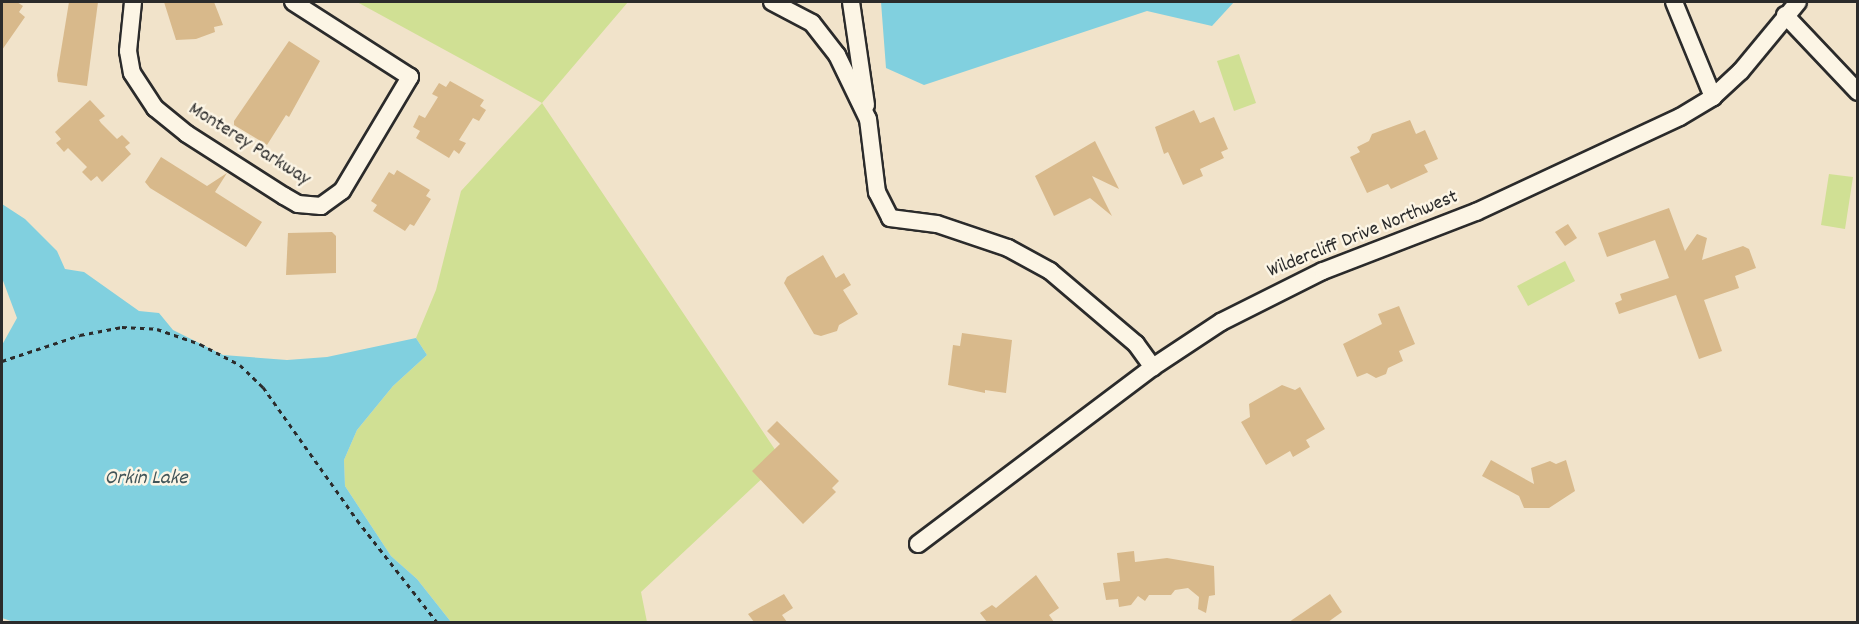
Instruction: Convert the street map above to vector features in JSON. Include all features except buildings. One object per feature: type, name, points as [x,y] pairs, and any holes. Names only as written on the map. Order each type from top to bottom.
[{"type":"street","name":"Monterey Parkway","points":[[133,2],[128,51],[132,73],[155,108],[187,134],[284,196],[298,204],[321,206],[342,191],[410,77],[293,2]]},
{"type":"street","points":[[772,2],[812,22],[837,55],[868,119]]},
{"type":"street","points":[[851,2],[877,192],[890,218],[937,224],[1008,248],[1050,271],[1136,344],[1153,367]]},
{"type":"street","points":[[1674,2],[1713,97]]},
{"type":"street","name":"Wildercliff Drive Northwest","points":[[918,544],[1153,367],[1221,322],[1314,275],[1476,212],[1680,117],[1713,97],[1741,71],[1798,2]]},
{"type":"street","points":[[1785,15],[1857,92]]},
{"type":"path","points":[[2,361],[80,335],[122,327],[157,329],[200,344],[240,365],[263,387],[357,520],[436,622]]},
{"type":"green space","points":[[357,2],[628,2],[542,103]]},
{"type":"green space","points":[[1239,54],[1256,103],[1234,111],[1217,61]]},
{"type":"green space","points":[[542,103],[782,460],[641,592],[647,622],[451,622],[417,579],[391,556],[345,486],[344,460],[357,430],[393,386],[427,355],[416,338],[436,290],[461,191]]},
{"type":"green space","points":[[1829,174],[1853,177],[1845,229],[1821,225]]},
{"type":"green space","points":[[1565,261],[1575,281],[1528,306],[1517,286]]},
{"type":"water","points":[[881,2],[1234,2],[1212,26],[1147,11],[924,85],[886,68]]},
{"type":"water","name":"Orkin Lake","points":[[2,204],[25,219],[57,251],[65,269],[84,272],[139,311],[159,313],[173,330],[223,355],[287,360],[327,357],[416,338],[427,355],[393,386],[357,430],[344,460],[345,486],[391,556],[417,579],[451,622],[14,622],[2,618],[2,345],[17,318],[2,278]]}]
